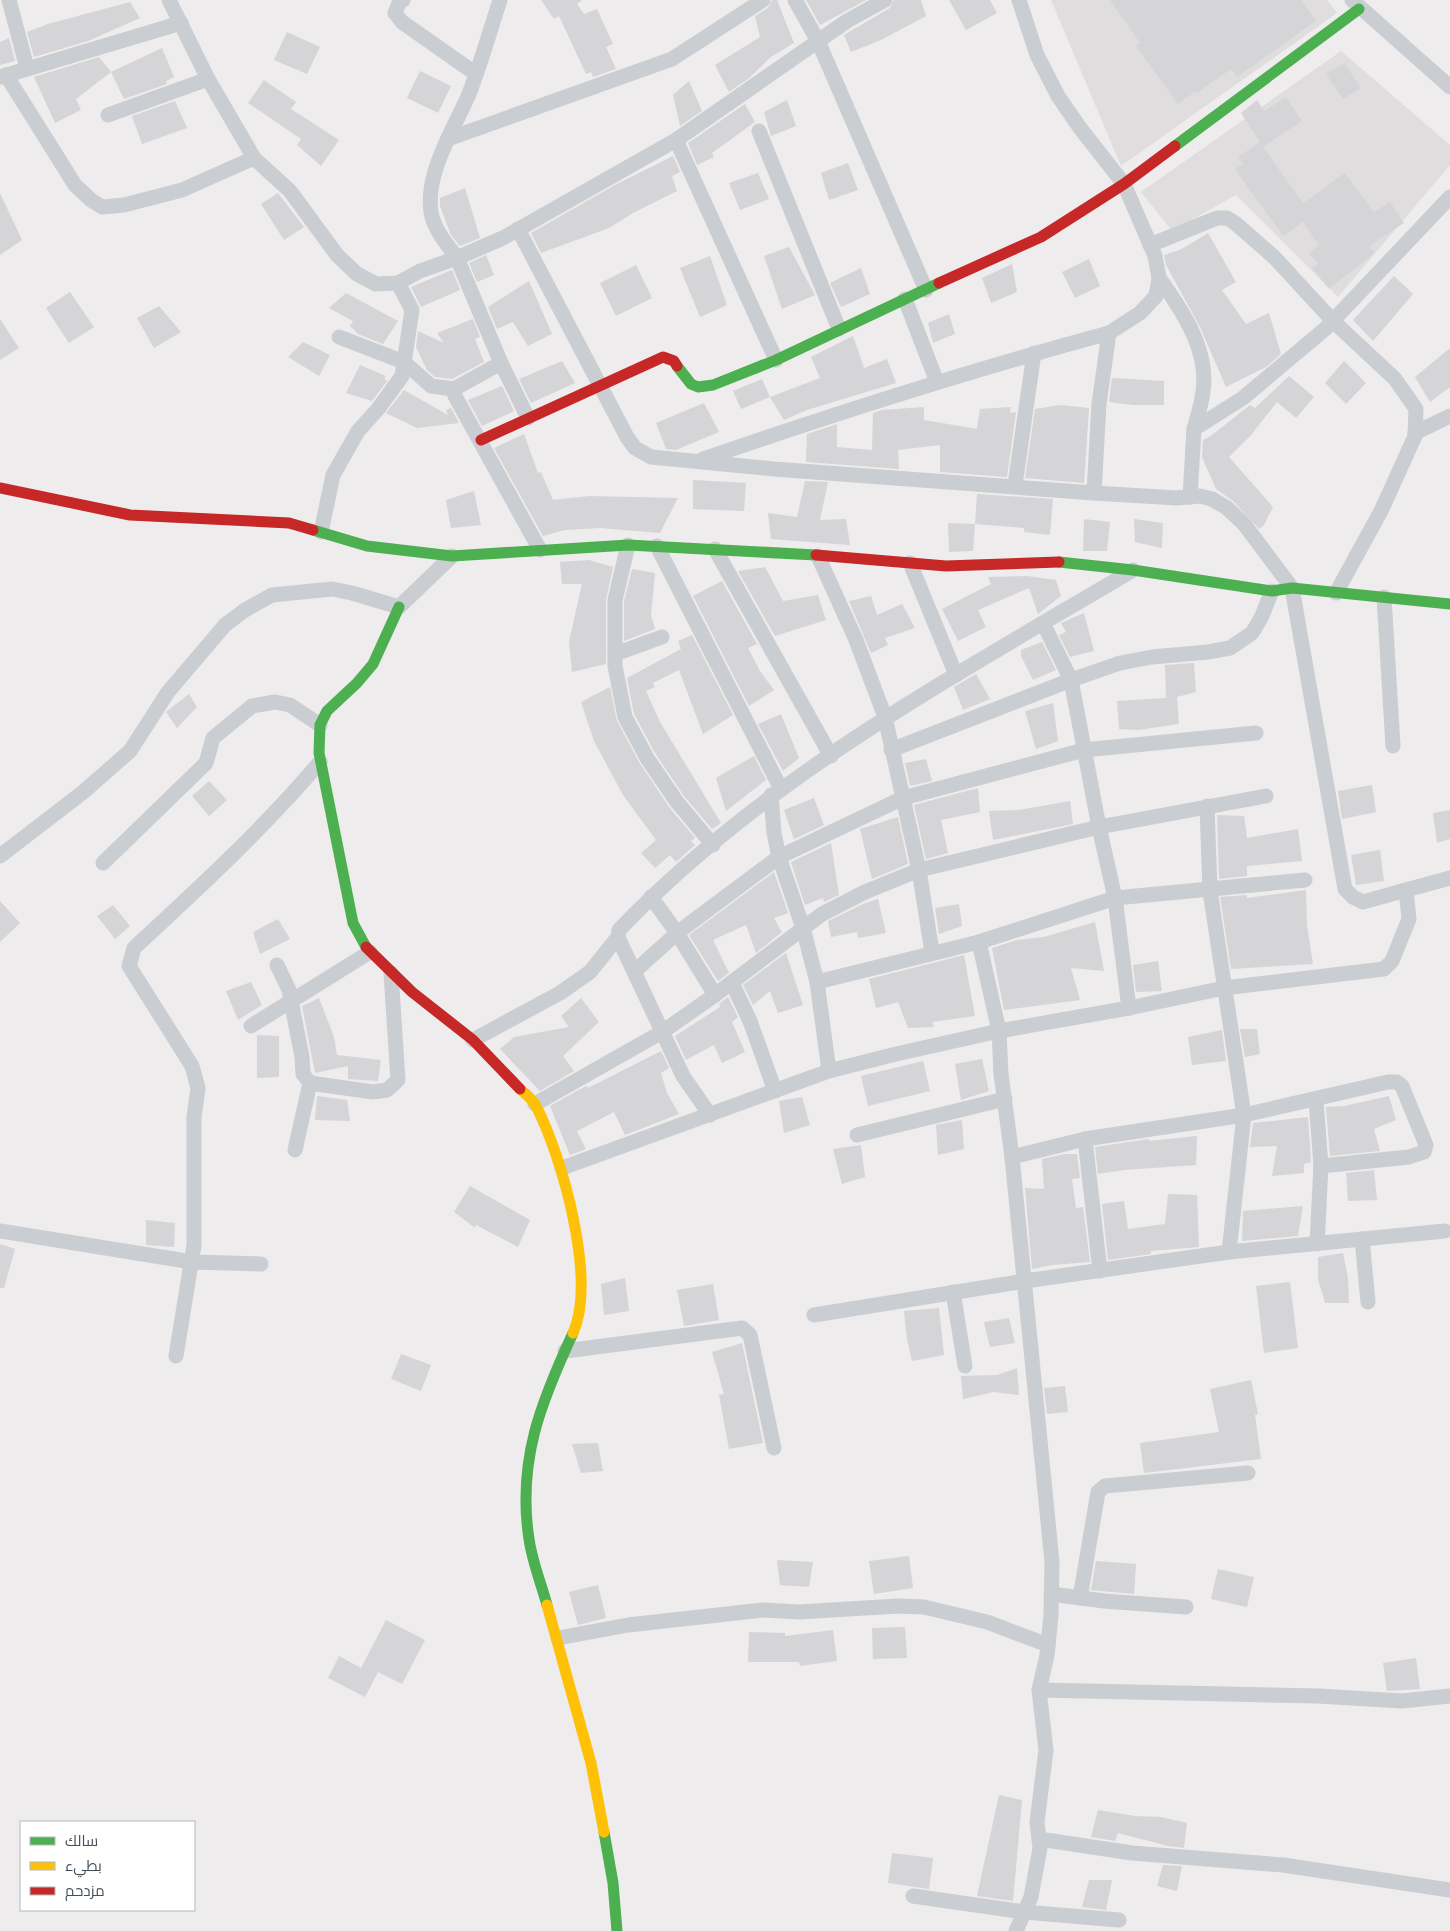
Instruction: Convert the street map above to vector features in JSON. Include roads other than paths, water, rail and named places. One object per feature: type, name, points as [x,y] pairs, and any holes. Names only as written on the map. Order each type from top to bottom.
[{"type":"street","points":[[9,0],[27,68]]},
{"type":"street","points":[[169,0],[208,79],[254,158],[290,191],[337,255],[358,274],[376,284],[398,283],[420,271],[485,248],[676,140],[847,21],[885,0]]},
{"type":"street","points":[[403,0],[399,3],[396,13],[402,22],[476,74]]},
{"type":"street","points":[[500,0],[476,74],[434,177],[431,212],[438,233],[458,258],[501,363],[528,418]]},
{"type":"street","points":[[448,139],[672,59],[763,0]]},
{"type":"street","points":[[795,0],[818,41],[926,290]]},
{"type":"street","points":[[1019,0],[1037,55],[1058,96],[1080,128],[1124,184],[1150,245],[1159,278],[1184,312],[1197,345],[1204,391],[1194,429],[1190,497]]},
{"type":"street","points":[[481,440],[663,357],[674,361],[691,384],[698,387],[713,385],[776,360],[839,329],[1041,237],[1124,184],[1355,4],[1450,87]]},
{"type":"street","points":[[181,23],[3,76],[75,185],[91,200],[102,207],[124,205],[182,190],[254,158]]},
{"type":"street","points":[[108,115],[208,79]]},
{"type":"street","points":[[759,131],[839,329]]},
{"type":"street","points":[[676,140],[776,360]]},
{"type":"street","points":[[1194,429],[1243,398],[1333,321],[1450,197]]},
{"type":"street","points":[[1150,245],[1217,218],[1228,218],[1274,257],[1333,321],[1394,379],[1416,409],[1416,432],[1381,511],[1336,593]]},
{"type":"street","points":[[518,229],[627,437],[635,448],[651,457],[1015,485],[1094,493],[1190,497],[1212,499],[1227,508],[1244,524],[1292,588],[1345,889],[1353,897],[1363,902],[1450,878]]},
{"type":"street","points":[[697,461],[816,420],[937,382],[1109,333],[1140,313],[1156,296],[1159,278]]},
{"type":"street","points":[[322,532],[333,475],[358,431],[402,376],[412,310],[398,283]]},
{"type":"street","points":[[905,299],[937,382]]},
{"type":"street","points":[[1094,493],[1099,404],[1109,333]]},
{"type":"street","points":[[339,337],[404,362],[431,386],[454,389],[501,363]]},
{"type":"street","points":[[1015,485],[1034,353]]},
{"type":"street","points":[[454,389],[455,396],[481,440],[540,550]]},
{"type":"street","points":[[1416,432],[1450,416]]},
{"type":"street","points":[[0,488],[130,515],[289,523],[367,546],[452,556],[628,544],[946,566],[1058,562],[1133,570],[1272,591],[1292,588],[1450,604]]},
{"type":"street","points":[[628,544],[615,600],[615,654],[625,717],[647,758],[676,802],[713,845]]},
{"type":"street","points":[[657,546],[776,792],[779,857],[804,928],[817,982],[829,1072]]},
{"type":"street","points":[[715,549],[831,756]]},
{"type":"street","points":[[452,556],[399,607],[373,664],[357,683],[327,711],[320,725],[320,762],[353,923],[370,952],[391,973],[472,1040],[535,1104],[562,1168],[580,1263],[580,1296],[576,1326],[549,1385],[532,1435],[525,1498],[529,1540],[558,1638],[591,1763],[613,1883],[617,1931]]},
{"type":"street","points":[[818,556],[856,640],[885,717],[919,870],[932,952]]},
{"type":"street","points":[[910,563],[956,675]]},
{"type":"street","points":[[472,1040],[560,993],[590,972],[618,938],[619,930],[651,897],[776,792],[831,756],[885,717],[1133,570]]},
{"type":"street","points":[[0,856],[82,793],[130,751],[168,692],[225,625],[244,610],[272,595],[332,589],[399,607]]},
{"type":"street","points":[[891,750],[1071,680],[1120,663],[1144,658],[1230,648],[1252,633],[1261,618],[1272,591]]},
{"type":"street","points":[[1384,597],[1393,746]]},
{"type":"street","points":[[1043,623],[1071,680],[1098,827],[1115,898],[1129,1008]]},
{"type":"street","points":[[615,654],[662,637]]},
{"type":"street","points":[[103,863],[206,763],[213,738],[252,706],[275,702],[290,705],[320,725]]},
{"type":"street","points":[[634,971],[677,933],[779,857],[903,798],[1084,750],[1256,733]]},
{"type":"street","points":[[176,1356],[194,1245],[194,1116],[198,1088],[192,1066],[133,973],[129,966],[130,958],[134,948],[226,863],[290,797],[320,762]]},
{"type":"street","points":[[535,1104],[662,1032],[839,904],[919,870],[1098,827],[1266,796]]},
{"type":"street","points":[[1207,806],[1210,891],[1244,1115],[1229,1252]]},
{"type":"street","points":[[817,982],[932,952],[979,942],[1115,898],[1210,891],[1305,880]]},
{"type":"street","points":[[562,1168],[829,1072],[999,1031],[1129,1008],[1224,988],[1384,969],[1392,961],[1409,919],[1406,890]]},
{"type":"street","points":[[651,897],[677,933],[715,995]]},
{"type":"street","points":[[618,938],[683,1076],[710,1115]]},
{"type":"street","points":[[979,942],[999,1031],[1052,1562],[1048,1645],[1039,1690],[1046,1750],[1037,1822],[1040,1848],[1030,1897],[1016,1931]]},
{"type":"street","points":[[251,1026],[370,952]]},
{"type":"street","points":[[277,965],[289,990],[302,1057],[302,1074],[310,1083],[373,1092],[387,1090],[398,1080],[391,973]]},
{"type":"street","points":[[732,983],[750,1021],[775,1091]]},
{"type":"street","points":[[1012,1157],[1085,1139],[1244,1115],[1388,1082],[1397,1082],[1402,1086],[1426,1145],[1424,1152],[1409,1157],[1321,1166]]},
{"type":"street","points":[[295,1150],[310,1083]]},
{"type":"street","points":[[858,1135],[1005,1099]]},
{"type":"street","points":[[1316,1100],[1321,1166],[1318,1244]]},
{"type":"street","points":[[1085,1139],[1100,1271]]},
{"type":"street","points":[[0,1231],[192,1262],[261,1264]]},
{"type":"street","points":[[814,1315],[1025,1281],[1229,1252],[1445,1231]]},
{"type":"street","points":[[1362,1239],[1368,1302]]},
{"type":"street","points":[[953,1292],[965,1366]]},
{"type":"street","points":[[565,1351],[742,1328],[750,1335],[774,1448]]},
{"type":"street","points":[[1080,1598],[1098,1492],[1105,1486],[1248,1473]]},
{"type":"street","points":[[1051,1594],[1186,1607]]},
{"type":"street","points":[[558,1638],[628,1625],[763,1610],[799,1612],[898,1606],[924,1607],[987,1622],[1048,1645]]},
{"type":"street","points":[[1039,1690],[1318,1696],[1402,1702],[1450,1696]]},
{"type":"street","points":[[1039,1839],[1132,1853],[1282,1865],[1450,1890]]},
{"type":"street","points":[[912,1896],[1024,1912],[1119,1920]]}]
